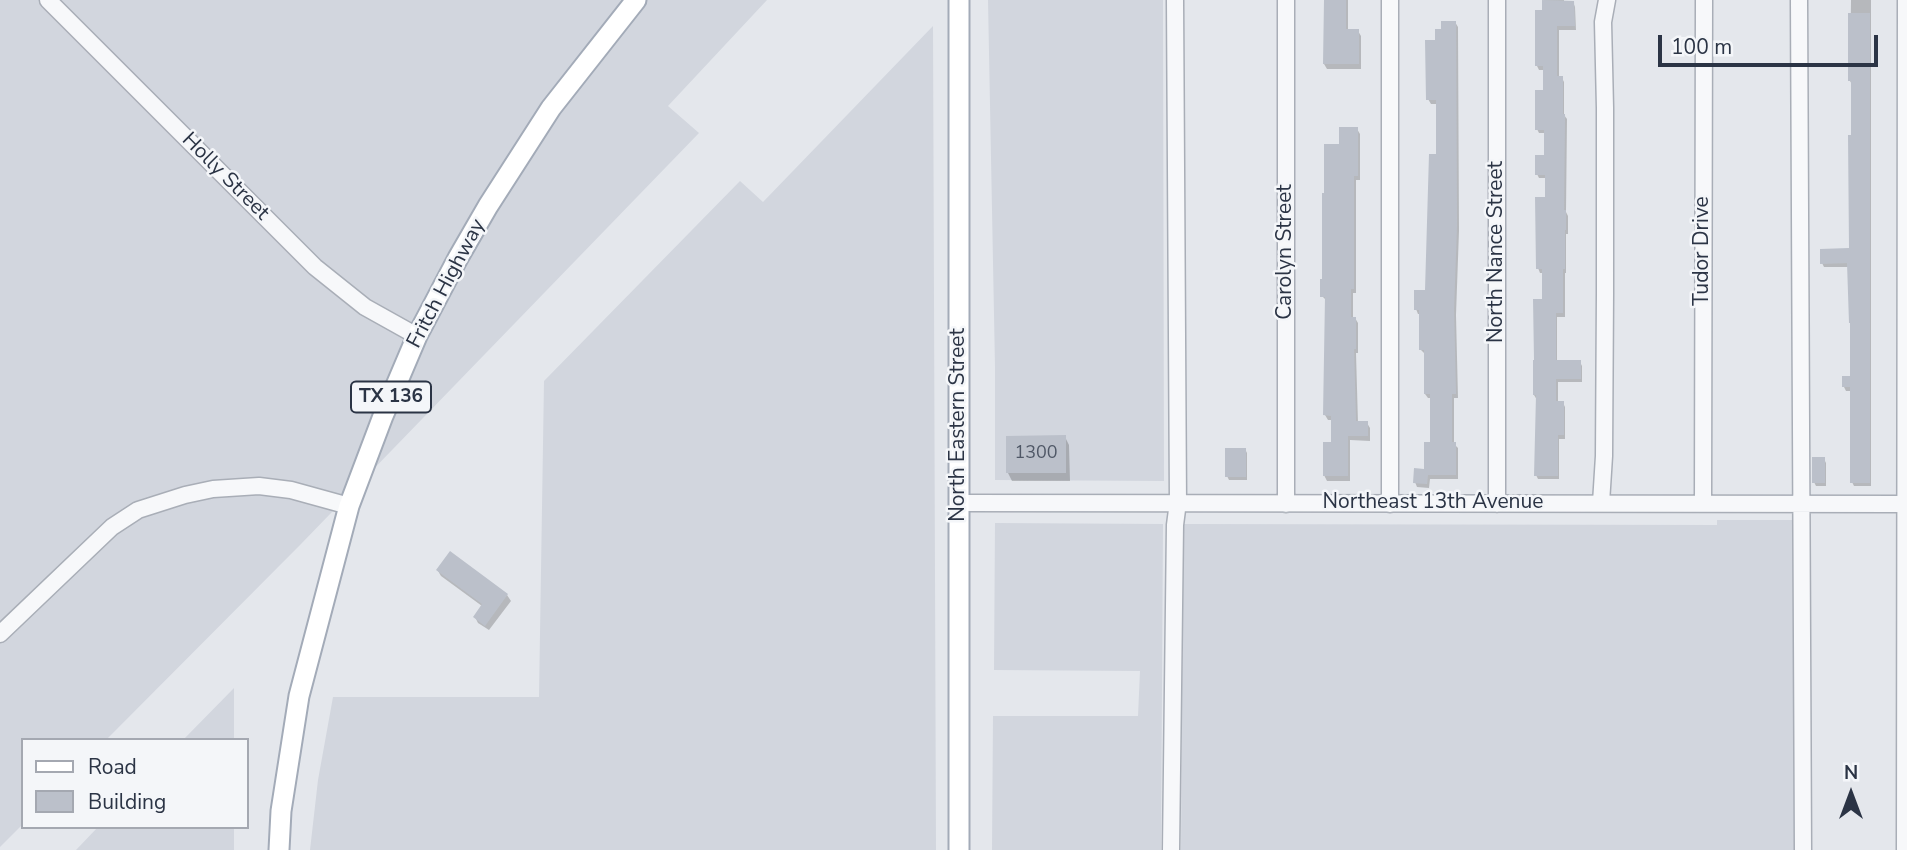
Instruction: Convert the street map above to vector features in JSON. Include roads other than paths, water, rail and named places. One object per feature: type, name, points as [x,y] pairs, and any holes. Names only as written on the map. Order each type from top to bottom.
[{"type":"main road","name":"Fritch Highway","points":[[279,850],[281,811],[299,696],[349,506],[383,416],[417,336],[470,237],[551,108],[636,0]]},
{"type":"main road","name":"North Eastern Street","points":[[959,0],[959,850]]},
{"type":"street","name":"Holly Street","points":[[48,0],[315,267],[365,307],[417,336]]},
{"type":"street","points":[[1171,850],[1175,525],[1178,502],[1175,0]]},
{"type":"street","name":"Carolyn Street","points":[[1286,0],[1286,504]]},
{"type":"street","points":[[1390,0],[1390,504]]},
{"type":"street","name":"North Nance Street","points":[[1497,0],[1497,504]]},
{"type":"street","points":[[1601,503],[1604,456],[1605,293],[1603,22],[1607,0]]},
{"type":"street","name":"Tudor Drive","points":[[1703,0],[1703,503]]},
{"type":"street","points":[[1800,0],[1803,850]]},
{"type":"street","points":[[1905,850],[1906,0]]},
{"type":"street","points":[[0,634],[111,527],[138,510],[213,489],[259,486],[291,490],[349,506]]},
{"type":"street","name":"Northeast 13th Avenue","points":[[959,503],[1907,504]]}]
